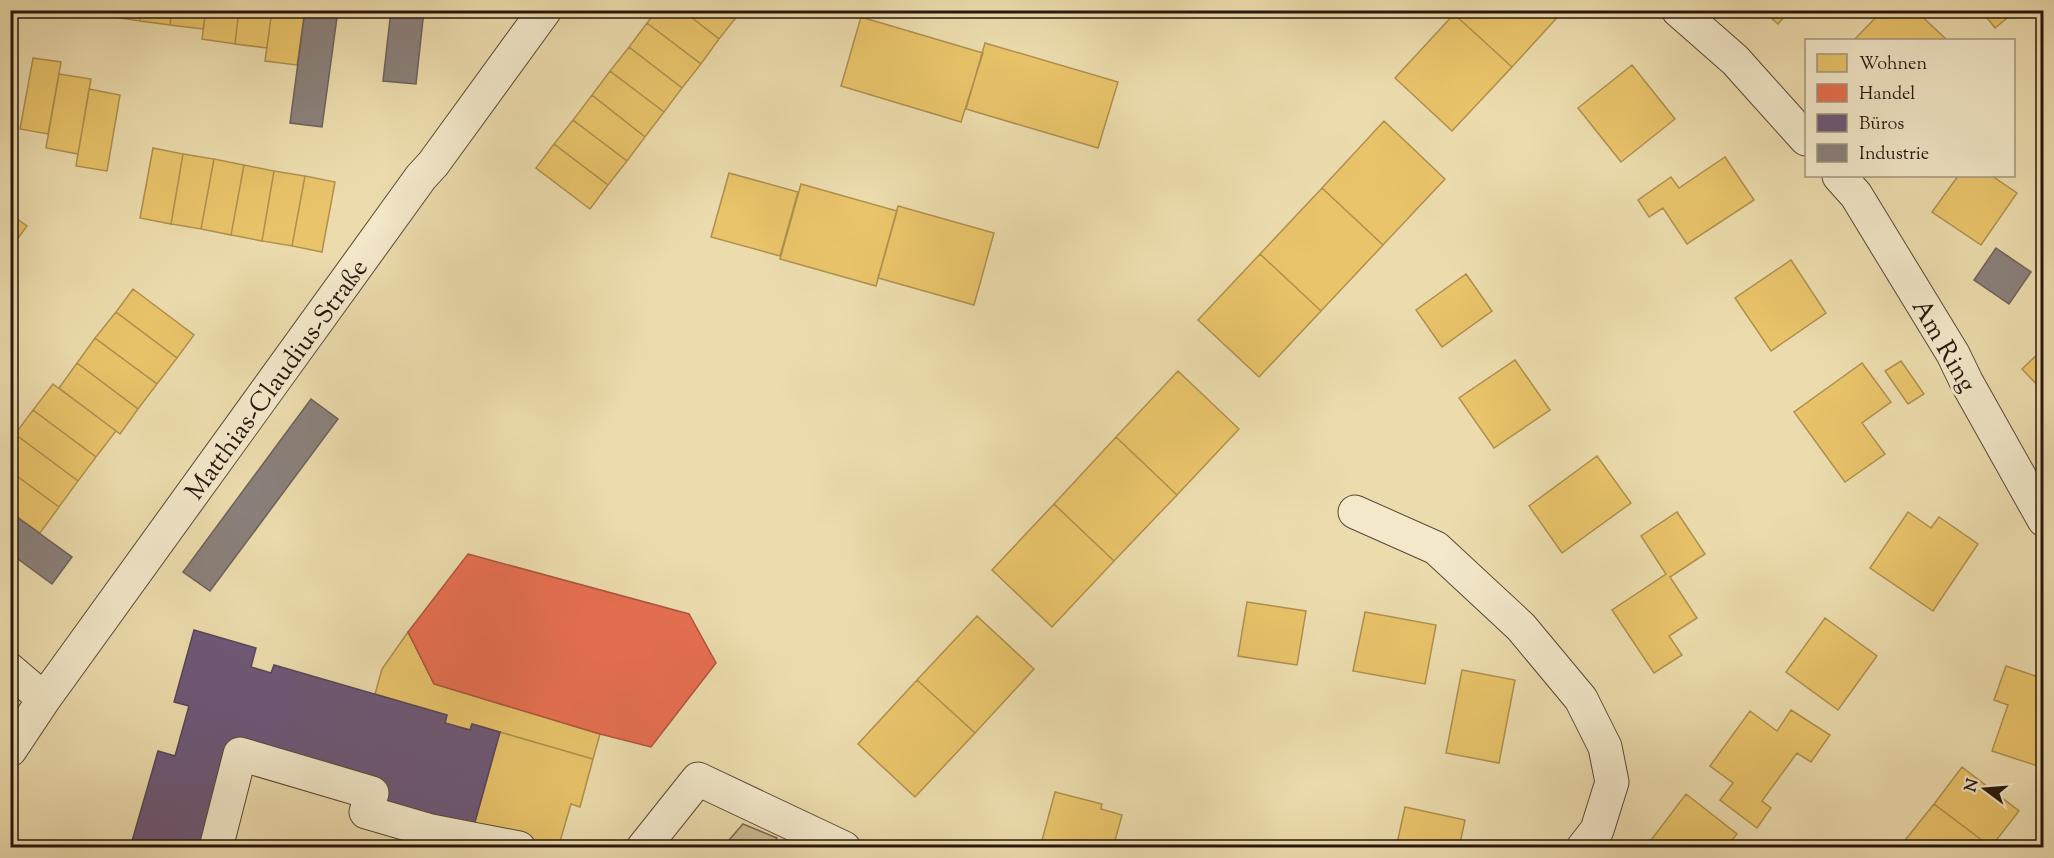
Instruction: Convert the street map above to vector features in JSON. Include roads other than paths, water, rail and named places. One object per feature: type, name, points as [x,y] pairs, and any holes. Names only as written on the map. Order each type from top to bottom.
[{"type":"street","name":"Matthias-Claudius-Straße","points":[[10,750],[421,177],[433,164],[546,10]]},
{"type":"street","points":[[1678,10],[1735,60],[1805,138]]},
{"type":"street","name":"Am Ring","points":[[1840,177],[1856,195],[1953,354],[2043,520]]},
{"type":"street","points":[[1355,512],[1436,548],[1521,627],[1581,699],[1605,747],[1612,782],[1597,830],[1583,848]]},
{"type":"street","points":[[10,670],[46,698]]},
{"type":"street","points":[[216,848],[240,754],[372,793],[366,812],[431,831],[519,848]]},
{"type":"street","points":[[643,848],[698,778],[844,848]]}]
